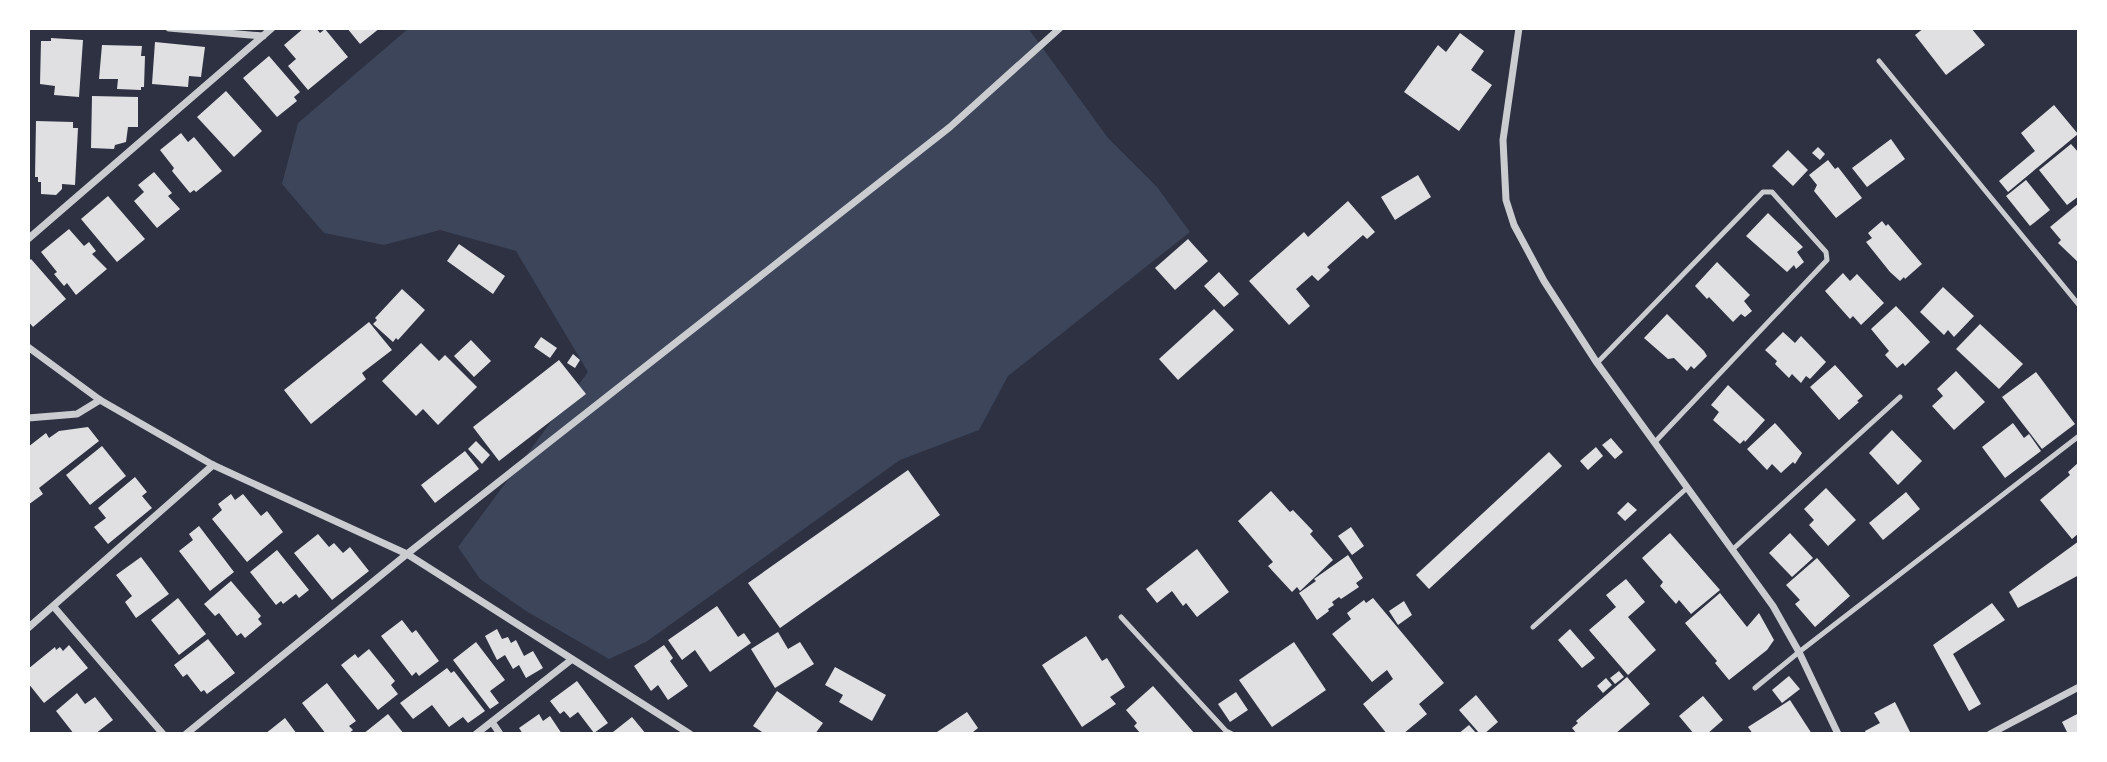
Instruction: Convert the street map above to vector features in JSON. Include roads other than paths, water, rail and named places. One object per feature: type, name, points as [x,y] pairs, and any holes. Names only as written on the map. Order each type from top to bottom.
[{"type":"street","points":[[169,28],[262,36]]},
{"type":"street","points":[[28,239],[272,28]]},
{"type":"street","points":[[186,734],[407,554],[950,127],[1060,28]]},
{"type":"street","points":[[1519,28],[1503,140],[1506,200],[1514,225],[1544,281],[1597,363],[1773,606],[1799,652],[1838,734]]},
{"type":"street","points":[[28,348],[100,400],[213,466],[407,554],[690,734]]},
{"type":"street","points":[[28,418],[77,414],[100,400]]},
{"type":"street","points":[[28,628],[213,466]]},
{"type":"street","points":[[54,607],[163,734]]},
{"type":"street","points":[[476,734],[571,660]]},
{"type":"street","points":[[1990,734],[2079,687]]},
{"type":"street","points":[[492,722],[500,734]]},
{"type":"lane","points":[[1879,61],[2079,305]]},
{"type":"lane","points":[[1597,363],[1763,192],[1772,192],[1826,252],[1826,260],[1654,443]]},
{"type":"lane","points":[[1732,550],[1900,397]]},
{"type":"lane","points":[[1755,688],[2079,436]]},
{"type":"lane","points":[[1533,627],[1687,488]]},
{"type":"lane","points":[[1121,617],[1226,732],[1232,734]]}]
